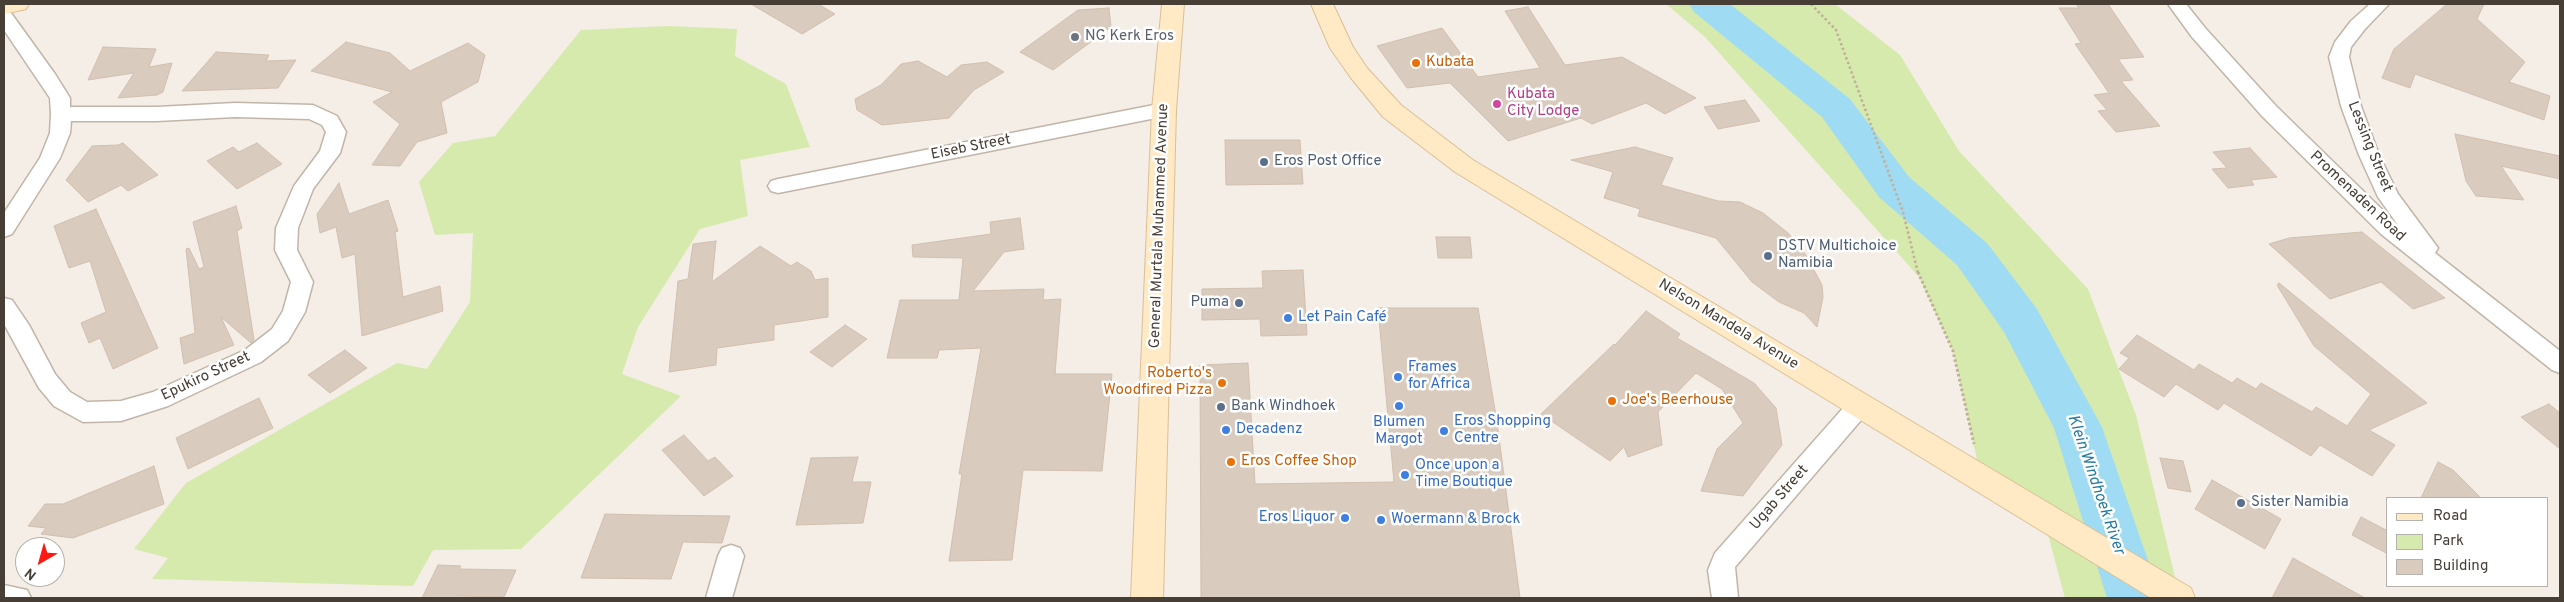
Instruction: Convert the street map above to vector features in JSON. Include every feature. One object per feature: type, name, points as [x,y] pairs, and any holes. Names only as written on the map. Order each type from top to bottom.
[{"type":"main road","points":[[4,7],[18,4]]},
{"type":"main road","name":"General Murtala Muhammed Avenue","points":[[1147,598],[1164,110],[1173,4]]},
{"type":"main road","name":"Nelson Mandela Avenue","points":[[1322,4],[1342,48],[1359,73],[1392,111],[1429,142],[1464,166],[2179,598]]},
{"type":"street","name":"Promenaden Road","points":[[2177,4],[2199,33],[2299,143],[2389,229],[2560,364]]},
{"type":"street","name":"Lessing Street","points":[[2380,4],[2358,25],[2342,46],[2339,57],[2351,106],[2369,155],[2389,197],[2457,283]]},
{"type":"street","points":[[4,17],[48,78],[60,98],[61,114],[60,133],[50,158],[27,196],[4,228]]},
{"type":"street","name":"Epukiro Street","points":[[4,306],[21,331],[47,380],[62,399],[82,412],[121,411],[160,399],[253,356],[280,335],[294,312],[302,282],[286,250],[287,228],[304,186],[330,153],[336,132],[330,120],[313,112],[235,110],[157,114],[61,114]]},
{"type":"street","name":"Eiseb Street","points":[[778,186],[1164,110]]},
{"type":"street","name":"Ugab Street","points":[[1725,598],[1720,570],[1724,562],[1860,405]]},
{"type":"street","points":[[719,598],[730,556]]},
{"type":"street","points":[[4,597],[18,598]]},
{"type":"path","points":[[1811,4],[1836,30],[1903,212],[1920,277],[1953,351],[1981,478]]},
{"type":"green space","points":[[1666,4],[1835,4],[1900,55],[1959,151],[2088,289],[2136,415],[2180,598],[2065,598],[2043,516],[1981,478],[1953,351],[1919,277],[1705,37]]},
{"type":"green space","points":[[668,26],[737,29],[735,56],[786,84],[810,147],[740,160],[748,216],[700,229],[638,327],[622,374],[681,396],[521,549],[433,550],[413,586],[152,579],[168,558],[134,549],[186,483],[397,363],[427,369],[470,302],[473,233],[435,235],[419,182],[453,143],[495,136],[581,30]]},
{"type":"building","points":[[751,4],[818,4],[835,14],[802,34]]},
{"type":"building","points":[[2076,4],[2108,4],[2144,57],[2118,59],[2133,80],[2121,81],[2160,126],[2116,132],[2098,111],[2107,110],[2094,95],[2109,93],[2075,44],[2081,43],[2059,8],[2079,8]]},
{"type":"building","points":[[2447,4],[2484,4],[2477,19],[2525,62],[2509,82],[2550,96],[2544,120],[2415,74],[2410,88],[2382,78],[2394,49]]},
{"type":"building","points":[[1528,7],[1565,65],[1622,57],[1696,98],[1665,114],[1646,103],[1592,124],[1581,118],[1508,141],[1450,83],[1407,88],[1377,46],[1442,28],[1478,77],[1540,68],[1505,11]]},
{"type":"building","points":[[1109,8],[1111,27],[1053,70],[1020,52],[1078,10]]},
{"type":"building","points":[[346,42],[390,53],[410,71],[468,43],[485,55],[478,82],[441,102],[447,133],[417,142],[400,166],[372,165],[400,124],[373,102],[392,92],[311,71]]},
{"type":"building","points":[[103,47],[156,49],[149,67],[172,63],[163,92],[157,95],[118,98],[134,73],[88,80]]},
{"type":"building","points":[[216,52],[269,55],[266,61],[296,60],[278,88],[182,91]]},
{"type":"building","points":[[918,61],[947,77],[961,65],[987,62],[1004,72],[974,90],[949,118],[882,125],[857,110],[855,99],[881,85],[901,64]]},
{"type":"building","points":[[1745,100],[1760,121],[1718,129],[1704,107]]},
{"type":"building","points":[[2455,134],[2560,156],[2560,179],[2501,166],[2524,200],[2476,196],[2466,181]]},
{"type":"building","points":[[1225,140],[1300,140],[1303,184],[1226,185]]},
{"type":"building","points":[[123,143],[158,175],[128,191],[121,185],[88,202],[66,180],[92,146],[118,145]]},
{"type":"building","points":[[257,143],[282,164],[237,189],[207,161],[233,147],[239,152]]},
{"type":"building","name":"DSTV Multichoice Namibia","points":[[1635,147],[1673,158],[1661,185],[1718,201],[1740,202],[1763,213],[1788,233],[1806,255],[1822,285],[1823,297],[1817,327],[1804,313],[1779,302],[1752,282],[1716,238],[1638,216],[1640,209],[1604,198],[1613,172],[1571,160]]},
{"type":"building","points":[[2250,148],[2277,177],[2251,180],[2254,185],[2228,188],[2212,169],[2227,168],[2213,152]]},
{"type":"building","points":[[339,183],[349,214],[388,200],[398,231],[395,232],[403,297],[440,286],[443,311],[362,336],[355,254],[342,258],[336,227],[320,233],[317,214]]},
{"type":"building","points":[[236,206],[242,228],[237,231],[254,340],[251,343],[221,317],[234,345],[184,364],[180,338],[195,333],[186,249],[189,248],[199,269],[204,267],[193,222]]},
{"type":"building","points":[[96,209],[158,348],[113,369],[100,338],[89,343],[81,323],[106,312],[90,261],[69,268],[54,226]]},
{"type":"building","points":[[1020,218],[1024,249],[1004,252],[973,291],[1044,289],[1043,300],[1061,299],[1055,374],[1112,374],[1102,471],[1023,470],[1012,560],[949,561],[962,474],[959,474],[981,348],[939,350],[937,358],[887,358],[900,300],[959,300],[963,258],[913,257],[912,245],[991,234],[990,222]]},
{"type":"building","points":[[2362,232],[2445,298],[2413,309],[2381,282],[2330,299],[2269,244],[2289,238]]},
{"type":"building","points":[[1436,237],[1470,237],[1472,258],[1438,258]]},
{"type":"building","points":[[716,241],[712,282],[760,246],[791,266],[797,262],[811,271],[815,280],[828,278],[828,317],[774,325],[774,340],[717,348],[716,365],[669,372],[678,281],[688,279],[693,244]]},
{"type":"building","points":[[1303,270],[1307,335],[1261,336],[1260,319],[1202,320],[1202,289],[1263,288],[1262,271]]},
{"type":"building","points":[[2279,283],[2427,403],[2369,430],[2395,445],[2372,476],[2320,445],[2311,456],[2224,403],[2218,410],[2176,384],[2164,397],[2119,369],[2129,358],[2120,353],[2137,335],[2194,370],[2199,364],[2232,383],[2237,378],[2256,389],[2261,383],[2312,412],[2316,407],[2347,426],[2371,394],[2314,346],[2277,285]]},
{"type":"building","name":"Eros Shopping Centre","points":[[1378,308],[1478,308],[1497,422],[1520,598],[1201,598],[1200,365],[1248,363],[1255,484],[1394,482]]},
{"type":"building","points":[[1646,311],[1680,334],[1677,338],[1754,383],[1776,408],[1782,445],[1743,496],[1701,491],[1717,449],[1743,423],[1722,389],[1696,373],[1658,412],[1662,445],[1628,457],[1624,447],[1610,461],[1541,414],[1615,345]]},
{"type":"building","points":[[845,325],[867,339],[832,367],[810,352]]},
{"type":"building","points":[[345,350],[367,368],[330,393],[308,375]]},
{"type":"building","points":[[259,398],[273,428],[188,469],[176,438]]},
{"type":"building","points":[[2549,404],[2560,413],[2560,449],[2521,417]]},
{"type":"building","points":[[684,435],[708,461],[715,457],[733,476],[704,496],[662,450]]},
{"type":"building","points":[[858,457],[852,482],[871,482],[863,523],[796,525],[811,458]]},
{"type":"building","points":[[2160,458],[2183,461],[2191,492],[2168,488]]},
{"type":"building","points":[[2438,462],[2453,470],[2480,497],[2421,497]]},
{"type":"building","points":[[154,466],[164,504],[73,538],[41,534],[46,528],[28,526],[45,504],[63,504]]},
{"type":"building","points":[[2212,480],[2281,519],[2265,549],[2195,509]]},
{"type":"building","points":[[605,514],[730,516],[722,543],[683,542],[671,579],[581,578]]},
{"type":"building","points":[[2361,517],[2386,530],[2386,553],[2352,535]]},
{"type":"building","points":[[2293,558],[2365,598],[2272,598]]},
{"type":"building","points":[[438,565],[461,566],[459,569],[516,570],[504,597],[458,596],[458,598],[422,598]]},
{"type":"waterway","name":"Klein Windhoek River","points":[[1707,4],[1836,108],[1894,187],[1972,254],[2021,321],[2078,427],[2134,598]]},
{"type":"place","name":"NG Kerk Eros","points":[[1075,37]]},
{"type":"place","name":"Kubata","points":[[1416,63]]},
{"type":"place","name":"Kubata City Lodge","points":[[1497,104]]},
{"type":"place","name":"Eros Post Office","points":[[1264,162]]},
{"type":"place","name":"DSTV Multichoice Namibia","points":[[1768,256]]},
{"type":"place","name":"Puma","points":[[1239,303]]},
{"type":"place","name":"Let Pain Café","points":[[1288,318]]},
{"type":"place","name":"Frames for Africa","points":[[1398,377]]},
{"type":"place","name":"Roberto's Woodfired Pizza","points":[[1222,383]]},
{"type":"place","name":"Joe's Beerhouse","points":[[1612,401]]},
{"type":"place","name":"Blumen Margot","points":[[1399,406]]},
{"type":"place","name":"Bank Windhoek","points":[[1221,407]]},
{"type":"place","name":"Decadenz","points":[[1226,430]]},
{"type":"place","name":"Eros Shopping Centre","points":[[1444,431]]},
{"type":"place","name":"Eros Coffee Shop","points":[[1231,462]]},
{"type":"place","name":"Once upon a Time Boutique","points":[[1405,475]]},
{"type":"place","name":"Sister Namibia","points":[[2241,503]]},
{"type":"place","name":"Eros Liquor","points":[[1345,518]]},
{"type":"place","name":"Woermann & Brock","points":[[1381,520]]}]
